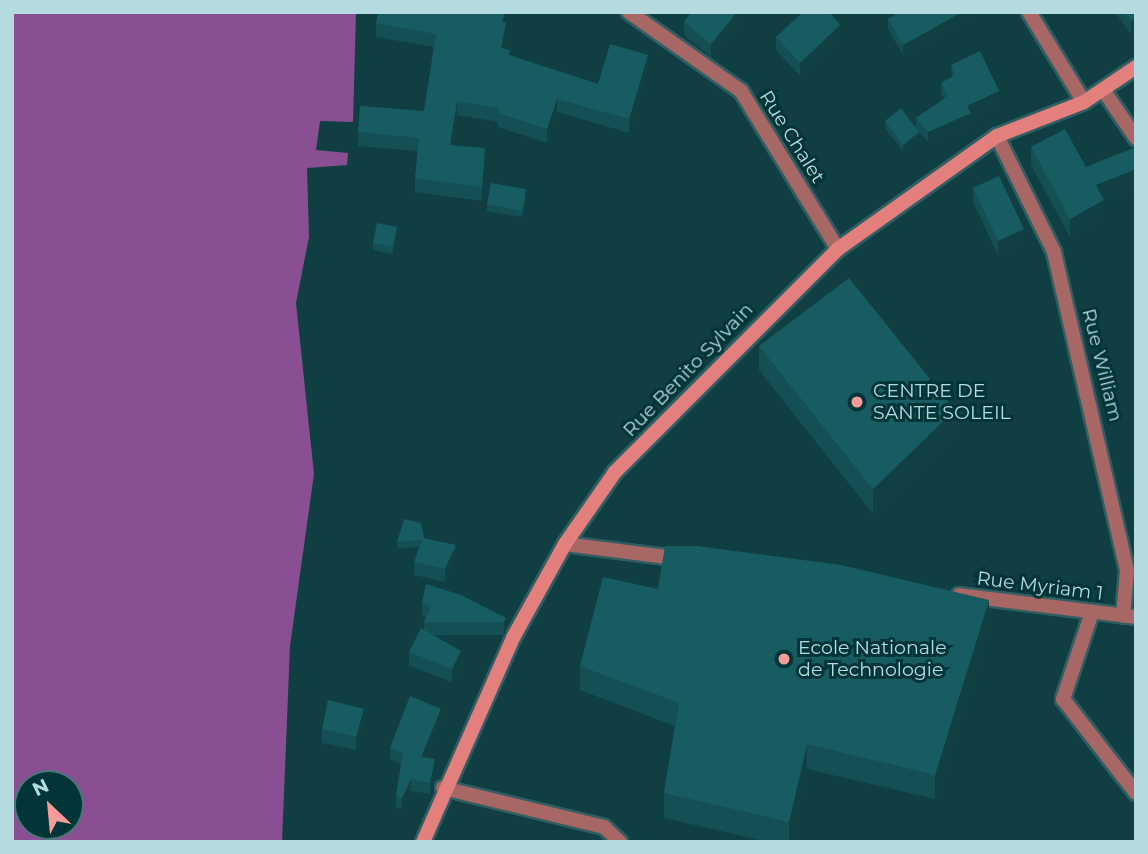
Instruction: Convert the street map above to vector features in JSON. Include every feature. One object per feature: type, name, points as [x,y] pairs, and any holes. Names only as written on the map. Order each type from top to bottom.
[{"type":"main road","name":"Rue Benito Sylvain","points":[[423,842],[443,788],[514,636],[565,544],[615,472],[838,249],[997,136],[1084,102],[1136,67]]},
{"type":"street","name":"Rue Chalet","points":[[629,12],[741,91],[838,249]]},
{"type":"street","points":[[1029,12],[1084,102]]},
{"type":"street","points":[[1104,91],[1136,138]]},
{"type":"street","name":"Rue William","points":[[997,136],[1054,252],[1127,570],[1130,616]]},
{"type":"street","points":[[565,544],[704,562]]},
{"type":"street","name":"Rue Myriam 1","points":[[939,592],[1130,616]]},
{"type":"street","points":[[1092,612],[1063,699],[1136,793]]},
{"type":"street","points":[[443,788],[604,827],[620,842]]},
{"type":"shaded area","points":[[12,12],[356,12],[353,122],[320,121],[316,150],[348,153],[347,165],[307,168],[309,237],[296,303],[314,474],[290,646],[282,842],[12,842]]},
{"type":"building","points":[[378,12],[505,12],[501,48],[510,50],[509,55],[598,84],[610,44],[648,55],[629,119],[557,99],[547,129],[498,113],[499,108],[457,101],[450,145],[485,148],[482,187],[415,178],[419,138],[358,132],[360,106],[424,111],[436,34],[376,23]]},
{"type":"building","points":[[691,12],[737,12],[711,44],[684,22]]},
{"type":"building","points":[[803,12],[829,12],[840,25],[800,63],[776,37]]},
{"type":"building","points":[[900,12],[962,12],[903,45],[888,19]]},
{"type":"building","points":[[1124,12],[1136,12],[1136,17],[1131,21]]},
{"type":"building","points":[[980,51],[999,91],[967,106],[971,113],[928,132],[916,118],[948,96],[941,83],[955,75],[951,65]]},
{"type":"building","points":[[901,108],[919,132],[903,145],[885,121]]},
{"type":"building","points":[[1065,129],[1086,167],[1136,147],[1136,169],[1096,185],[1104,200],[1070,219],[1031,147]]},
{"type":"building","points":[[999,176],[1024,229],[998,241],[973,188]]},
{"type":"building","points":[[491,183],[526,189],[522,211],[487,204]]},
{"type":"building","points":[[377,223],[397,227],[393,247],[373,243]]},
{"type":"building","name":"CENTRE DE SANTE SOLEIL","points":[[849,278],[955,410],[873,489],[759,346]]},
{"type":"building","points":[[404,519],[421,523],[424,538],[422,540],[397,542]]},
{"type":"building","points":[[423,538],[456,545],[445,569],[414,562]]},
{"type":"building","points":[[665,546],[697,546],[841,565],[989,600],[935,775],[807,744],[789,822],[664,793],[679,703],[580,666],[603,577],[658,589]]},
{"type":"building","points":[[426,584],[461,595],[506,618],[504,622],[424,622],[431,607],[422,602]]},
{"type":"building","points":[[421,628],[461,651],[452,669],[409,652]]},
{"type":"building","points":[[410,696],[441,709],[421,757],[435,759],[430,783],[411,779],[402,798],[396,796],[403,753],[390,748]]},
{"type":"building","points":[[328,700],[364,709],[356,737],[322,729]]},
{"type":"place","name":"CENTRE DE SANTE SOLEIL","points":[[857,402]]},
{"type":"place","name":"Ecole Nationale de Technologie","points":[[784,659]]}]
